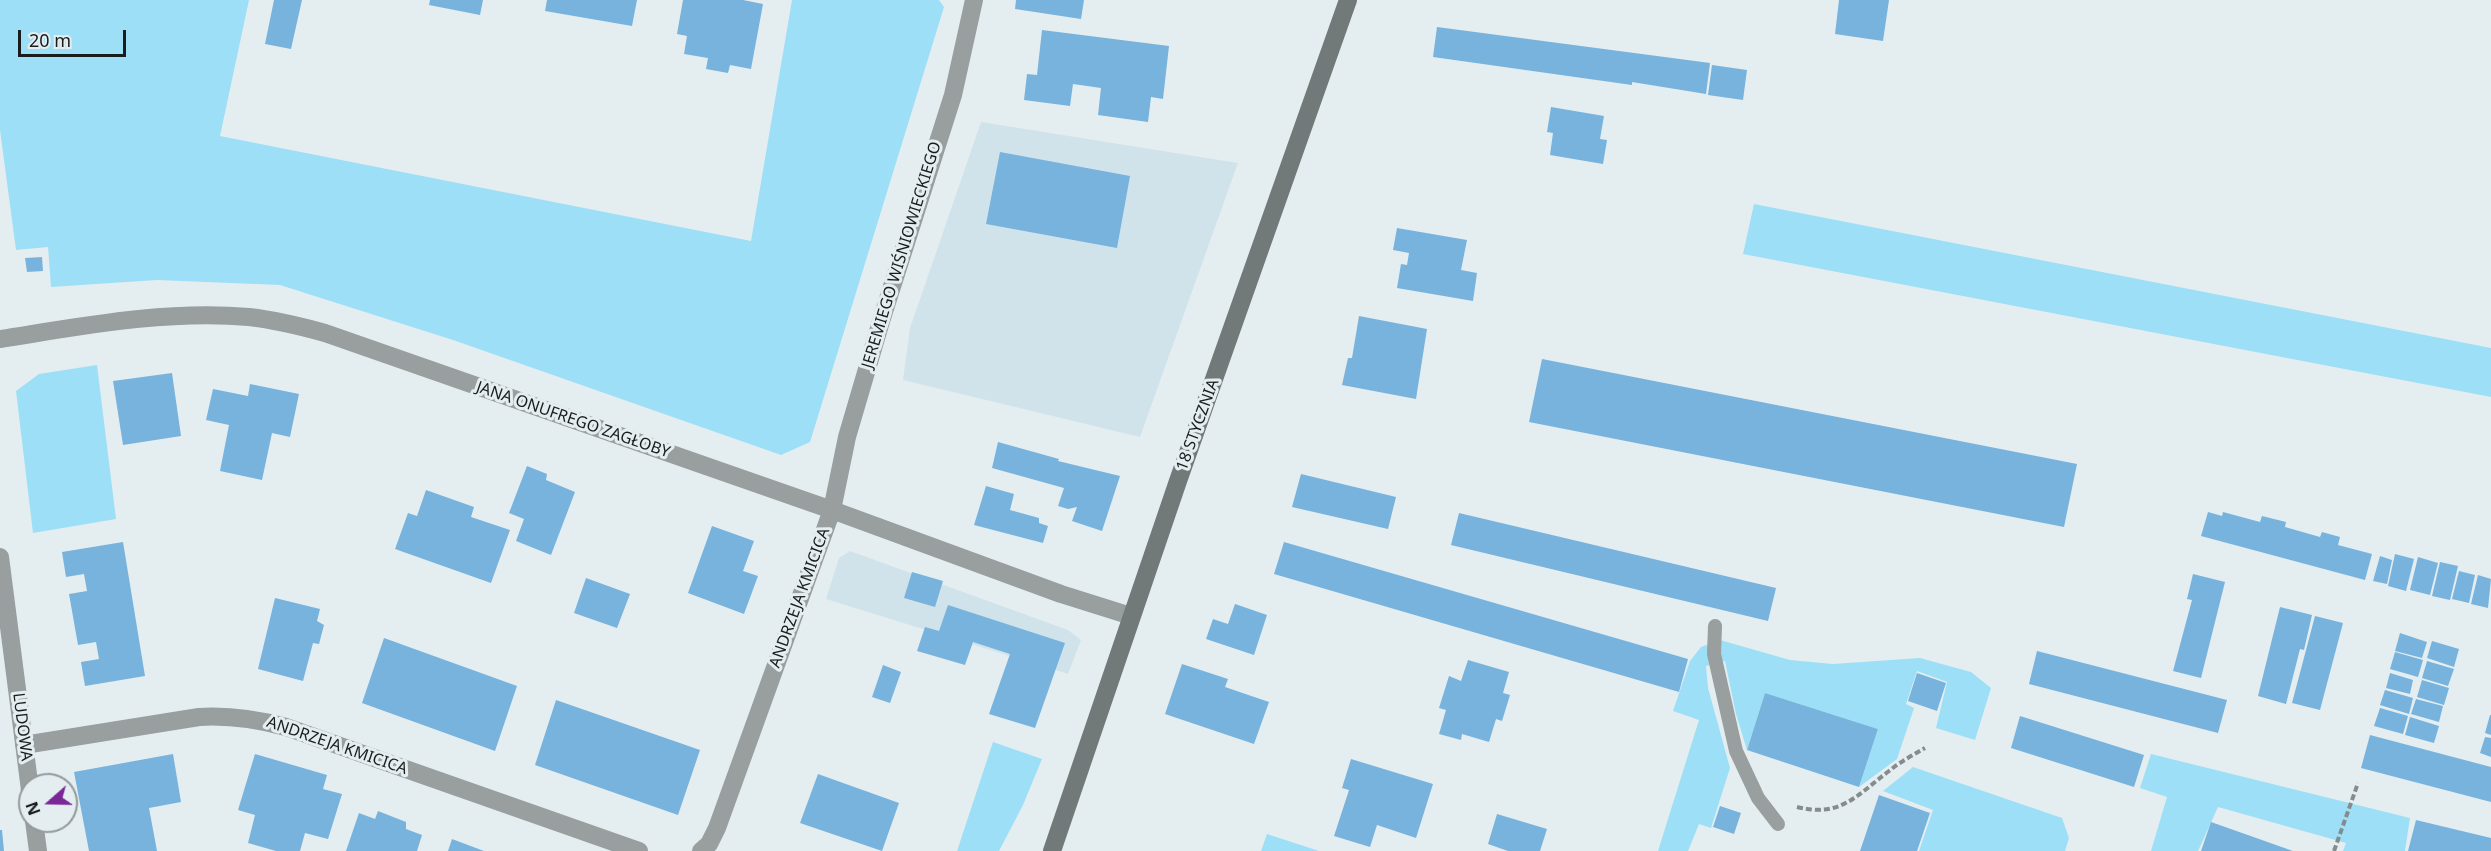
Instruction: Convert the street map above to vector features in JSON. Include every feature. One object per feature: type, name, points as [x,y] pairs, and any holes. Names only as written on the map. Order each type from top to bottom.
[{"type":"main road","name":"18 STYCZNIA","points":[[1052,851],[1131,616],[1348,0]]},
{"type":"street","name":"JEREMIEGO WIŚNIOWIECKIEGO","points":[[832,510],[847,437],[898,264],[953,95],[974,0]]},
{"type":"street","name":"JANA ONUFREGO ZAGŁOBY","points":[[0,339],[147,317],[230,317],[288,323],[325,333],[832,510],[1061,594],[1131,616]]},
{"type":"street","name":"ANDRZEJA KMICICA","points":[[702,851],[709,843],[720,819],[832,510]]},
{"type":"street","name":"LUDOWA","points":[[0,557],[28,773]]},
{"type":"street","name":"ANDRZEJA KMICICA","points":[[24,745],[198,717],[227,715],[252,718],[286,727],[639,851]]},
{"type":"street","points":[[36,833],[38,851]]},
{"type":"lane","points":[[1715,626],[1714,654],[1736,751],[1758,798],[1778,824]]},
{"type":"path","points":[[1758,798],[1812,811],[1826,811],[1858,797],[1891,769],[1925,748]]},
{"type":"path","points":[[2334,851],[2358,783]]},
{"type":"shaded area","points":[[0,0],[249,0],[220,136],[751,241],[792,0],[939,0],[944,7],[810,442],[781,455],[453,340],[280,285],[157,280],[51,287],[48,247],[16,250],[0,130]]},
{"type":"shaded area","points":[[981,122],[1238,163],[1140,437],[903,380],[910,328]]},
{"type":"shaded area","points":[[1754,204],[2491,348],[2491,397],[1743,254]]},
{"type":"shaded area","points":[[97,365],[116,519],[33,533],[16,391],[39,374]]},
{"type":"shaded area","points":[[850,551],[1068,630],[1081,640],[1068,674],[826,599],[839,558]]},
{"type":"shaded area","points":[[1720,640],[1790,660],[1833,664],[1920,658],[1971,672],[1991,688],[1975,740],[1936,728],[1947,682],[1917,671],[1906,704],[1914,708],[1897,759],[1859,787],[1878,729],[1765,693],[1747,750],[1736,714],[1725,661],[1706,666],[1708,688],[1730,768],[1711,828],[1699,824],[1688,851],[1658,851],[1699,720],[1673,711],[1690,661],[1701,647]]},
{"type":"shaded area","points":[[993,742],[1042,759],[1023,805],[999,851],[957,851]]},
{"type":"shaded area","points":[[2151,754],[2410,818],[2405,851],[2343,851],[2346,843],[2218,807],[2198,851],[2151,851],[2167,797],[2140,788]]},
{"type":"shaded area","points":[[1913,767],[2062,818],[2069,838],[2065,851],[1919,851],[1933,810],[1883,791]]},
{"type":"shaded area","points":[[1267,834],[1319,851],[1261,851]]},
{"type":"building","points":[[274,0],[302,0],[291,49],[265,44]]},
{"type":"building","points":[[430,0],[483,0],[480,15],[429,5]]},
{"type":"building","points":[[547,0],[637,0],[632,26],[545,11]]},
{"type":"building","points":[[683,0],[743,0],[763,4],[751,69],[730,65],[728,73],[706,69],[708,58],[684,54],[687,36],[677,34]]},
{"type":"building","points":[[1016,0],[1084,0],[1081,19],[1015,9]]},
{"type":"building","points":[[1839,0],[1889,0],[1883,41],[1835,34]]},
{"type":"building","points":[[1437,27],[1710,63],[1706,94],[1632,82],[1632,85],[1433,57]]},
{"type":"building","points":[[1042,30],[1169,46],[1163,99],[1151,97],[1148,122],[1098,115],[1101,88],[1073,84],[1070,106],[1024,100],[1027,74],[1037,75]]},
{"type":"building","points":[[1712,65],[1747,70],[1743,100],[1708,95]]},
{"type":"building","points":[[1551,107],[1604,116],[1600,139],[1607,140],[1603,164],[1550,155],[1553,133],[1547,132]]},
{"type":"building","points":[[1000,152],[1130,176],[1117,248],[986,224]]},
{"type":"building","points":[[1397,228],[1467,240],[1461,270],[1477,273],[1473,301],[1397,288],[1401,264],[1407,265],[1409,253],[1393,250]]},
{"type":"building","points":[[42,257],[43,271],[27,272],[25,258]]},
{"type":"building","points":[[1359,316],[1427,329],[1416,399],[1342,385],[1348,358],[1352,358]]},
{"type":"building","points":[[1542,359],[2077,464],[2064,527],[1529,422]]},
{"type":"building","points":[[172,373],[181,436],[123,445],[113,381]]},
{"type":"building","points":[[250,384],[299,394],[290,437],[272,433],[262,480],[220,471],[229,425],[206,420],[213,389],[248,396]]},
{"type":"building","points":[[998,442],[1059,459],[1058,461],[1120,476],[1102,531],[1072,521],[1077,507],[1068,509],[1058,506],[1064,488],[992,468]]},
{"type":"building","points":[[527,466],[547,474],[546,480],[575,492],[551,555],[516,541],[524,519],[509,513]]},
{"type":"building","points":[[1301,474],[1396,497],[1388,529],[1292,507]]},
{"type":"building","points":[[986,486],[1014,494],[1010,510],[1039,518],[1039,523],[1048,526],[1043,543],[974,525]]},
{"type":"building","points":[[426,490],[474,507],[471,517],[510,530],[491,583],[395,549],[408,513],[417,516]]},
{"type":"building","points":[[2208,512],[2222,516],[2223,512],[2260,522],[2262,516],[2286,522],[2285,527],[2320,537],[2322,532],[2340,537],[2338,545],[2372,554],[2365,580],[2201,536]]},
{"type":"building","points":[[1459,513],[1776,588],[1768,621],[1451,545]]},
{"type":"building","points":[[712,526],[754,541],[743,571],[758,576],[744,614],[688,593]]},
{"type":"building","points":[[123,542],[145,676],[85,686],[81,662],[99,659],[96,642],[78,645],[69,594],[87,591],[84,574],[66,577],[62,552]]},
{"type":"building","points":[[1284,542],[1688,659],[1679,692],[1274,574]]},
{"type":"building","points":[[2395,554],[2414,559],[2406,591],[2388,586]]},
{"type":"building","points":[[2380,556],[2392,560],[2387,584],[2373,581]]},
{"type":"building","points":[[2418,557],[2438,563],[2430,595],[2410,590]]},
{"type":"building","points":[[2440,562],[2458,566],[2450,600],[2432,596]]},
{"type":"building","points":[[2459,571],[2475,575],[2469,603],[2452,599]]},
{"type":"building","points":[[912,572],[943,581],[935,607],[904,598]]},
{"type":"building","points":[[2193,574],[2225,582],[2201,678],[2173,671],[2192,600],[2187,599]]},
{"type":"building","points":[[2478,575],[2491,579],[2488,608],[2471,604]]},
{"type":"building","points":[[586,578],[630,594],[617,628],[574,613]]},
{"type":"building","points":[[275,598],[320,609],[317,621],[324,625],[319,644],[313,643],[303,681],[258,669]]},
{"type":"building","points":[[1235,604],[1267,615],[1254,655],[1206,639],[1213,619],[1228,624]]},
{"type":"building","points":[[948,605],[1065,643],[1035,728],[989,714],[1010,654],[973,642],[965,665],[917,651],[925,627],[939,631]]},
{"type":"building","points":[[2280,607],[2312,615],[2304,650],[2300,649],[2286,704],[2258,696]]},
{"type":"building","points":[[2315,616],[2343,623],[2320,710],[2292,703]]},
{"type":"building","points":[[2400,633],[2427,642],[2422,658],[2395,651]]},
{"type":"building","points":[[384,638],[517,686],[495,751],[362,703]]},
{"type":"building","points":[[2432,641],[2459,649],[2454,667],[2427,658]]},
{"type":"building","points":[[2037,651],[2227,700],[2218,733],[2029,684]]},
{"type":"building","points":[[2395,652],[2423,660],[2418,677],[2390,669]]},
{"type":"building","points":[[1468,660],[1509,672],[1503,693],[1510,695],[1502,721],[1496,719],[1489,742],[1462,734],[1461,740],[1439,734],[1446,710],[1439,708],[1449,676],[1461,681]]},
{"type":"building","points":[[2427,661],[2454,669],[2448,686],[2422,678]]},
{"type":"building","points":[[1182,664],[1228,679],[1225,687],[1269,702],[1254,744],[1165,714]]},
{"type":"building","points":[[883,665],[901,672],[890,703],[872,697]]},
{"type":"building","points":[[1917,673],[1946,683],[1937,711],[1908,701]]},
{"type":"building","points":[[2390,673],[2413,680],[2410,694],[2386,688]]},
{"type":"building","points":[[2422,680],[2449,688],[2444,705],[2417,697]]},
{"type":"building","points":[[2385,690],[2413,698],[2409,714],[2380,705]]},
{"type":"building","points":[[1765,693],[1878,729],[1859,787],[1747,750]]},
{"type":"building","points":[[2416,699],[2443,706],[2439,722],[2411,714]]},
{"type":"building","points":[[556,700],[700,750],[678,815],[535,765]]},
{"type":"building","points":[[2380,708],[2408,716],[2403,734],[2374,726]]},
{"type":"building","points":[[2491,715],[2491,735],[2485,733]]},
{"type":"building","points":[[2020,716],[2144,755],[2134,787],[2011,748]]},
{"type":"building","points":[[2410,717],[2439,726],[2434,743],[2405,735]]},
{"type":"building","points":[[2370,735],[2491,767],[2491,802],[2361,768]]},
{"type":"building","points":[[2485,737],[2491,738],[2491,757],[2480,753]]},
{"type":"building","points":[[173,754],[181,802],[149,808],[157,851],[89,851],[78,793],[78,773],[74,772]]},
{"type":"building","points":[[255,754],[327,775],[323,789],[342,794],[328,839],[305,833],[300,851],[276,851],[248,843],[255,815],[238,810]]},
{"type":"building","points":[[1351,759],[1433,784],[1416,838],[1377,825],[1370,847],[1334,836],[1349,790],[1342,788]]},
{"type":"building","points":[[818,774],[899,803],[882,851],[800,823]]},
{"type":"building","points":[[1879,795],[1930,813],[1917,851],[1860,851]]},
{"type":"building","points":[[1720,806],[1741,813],[1734,834],[1713,827]]},
{"type":"building","points":[[378,811],[406,822],[406,829],[422,835],[417,851],[346,851],[359,813],[375,819]]},
{"type":"building","points":[[1497,814],[1547,829],[1540,851],[1508,851],[1488,844]]},
{"type":"building","points":[[2416,820],[2491,838],[2491,851],[2408,851]]},
{"type":"building","points":[[2211,822],[2293,851],[2201,851]]},
{"type":"building","points":[[0,830],[2,830],[4,851],[0,851]]},
{"type":"building","points":[[452,839],[484,851],[448,851]]}]
